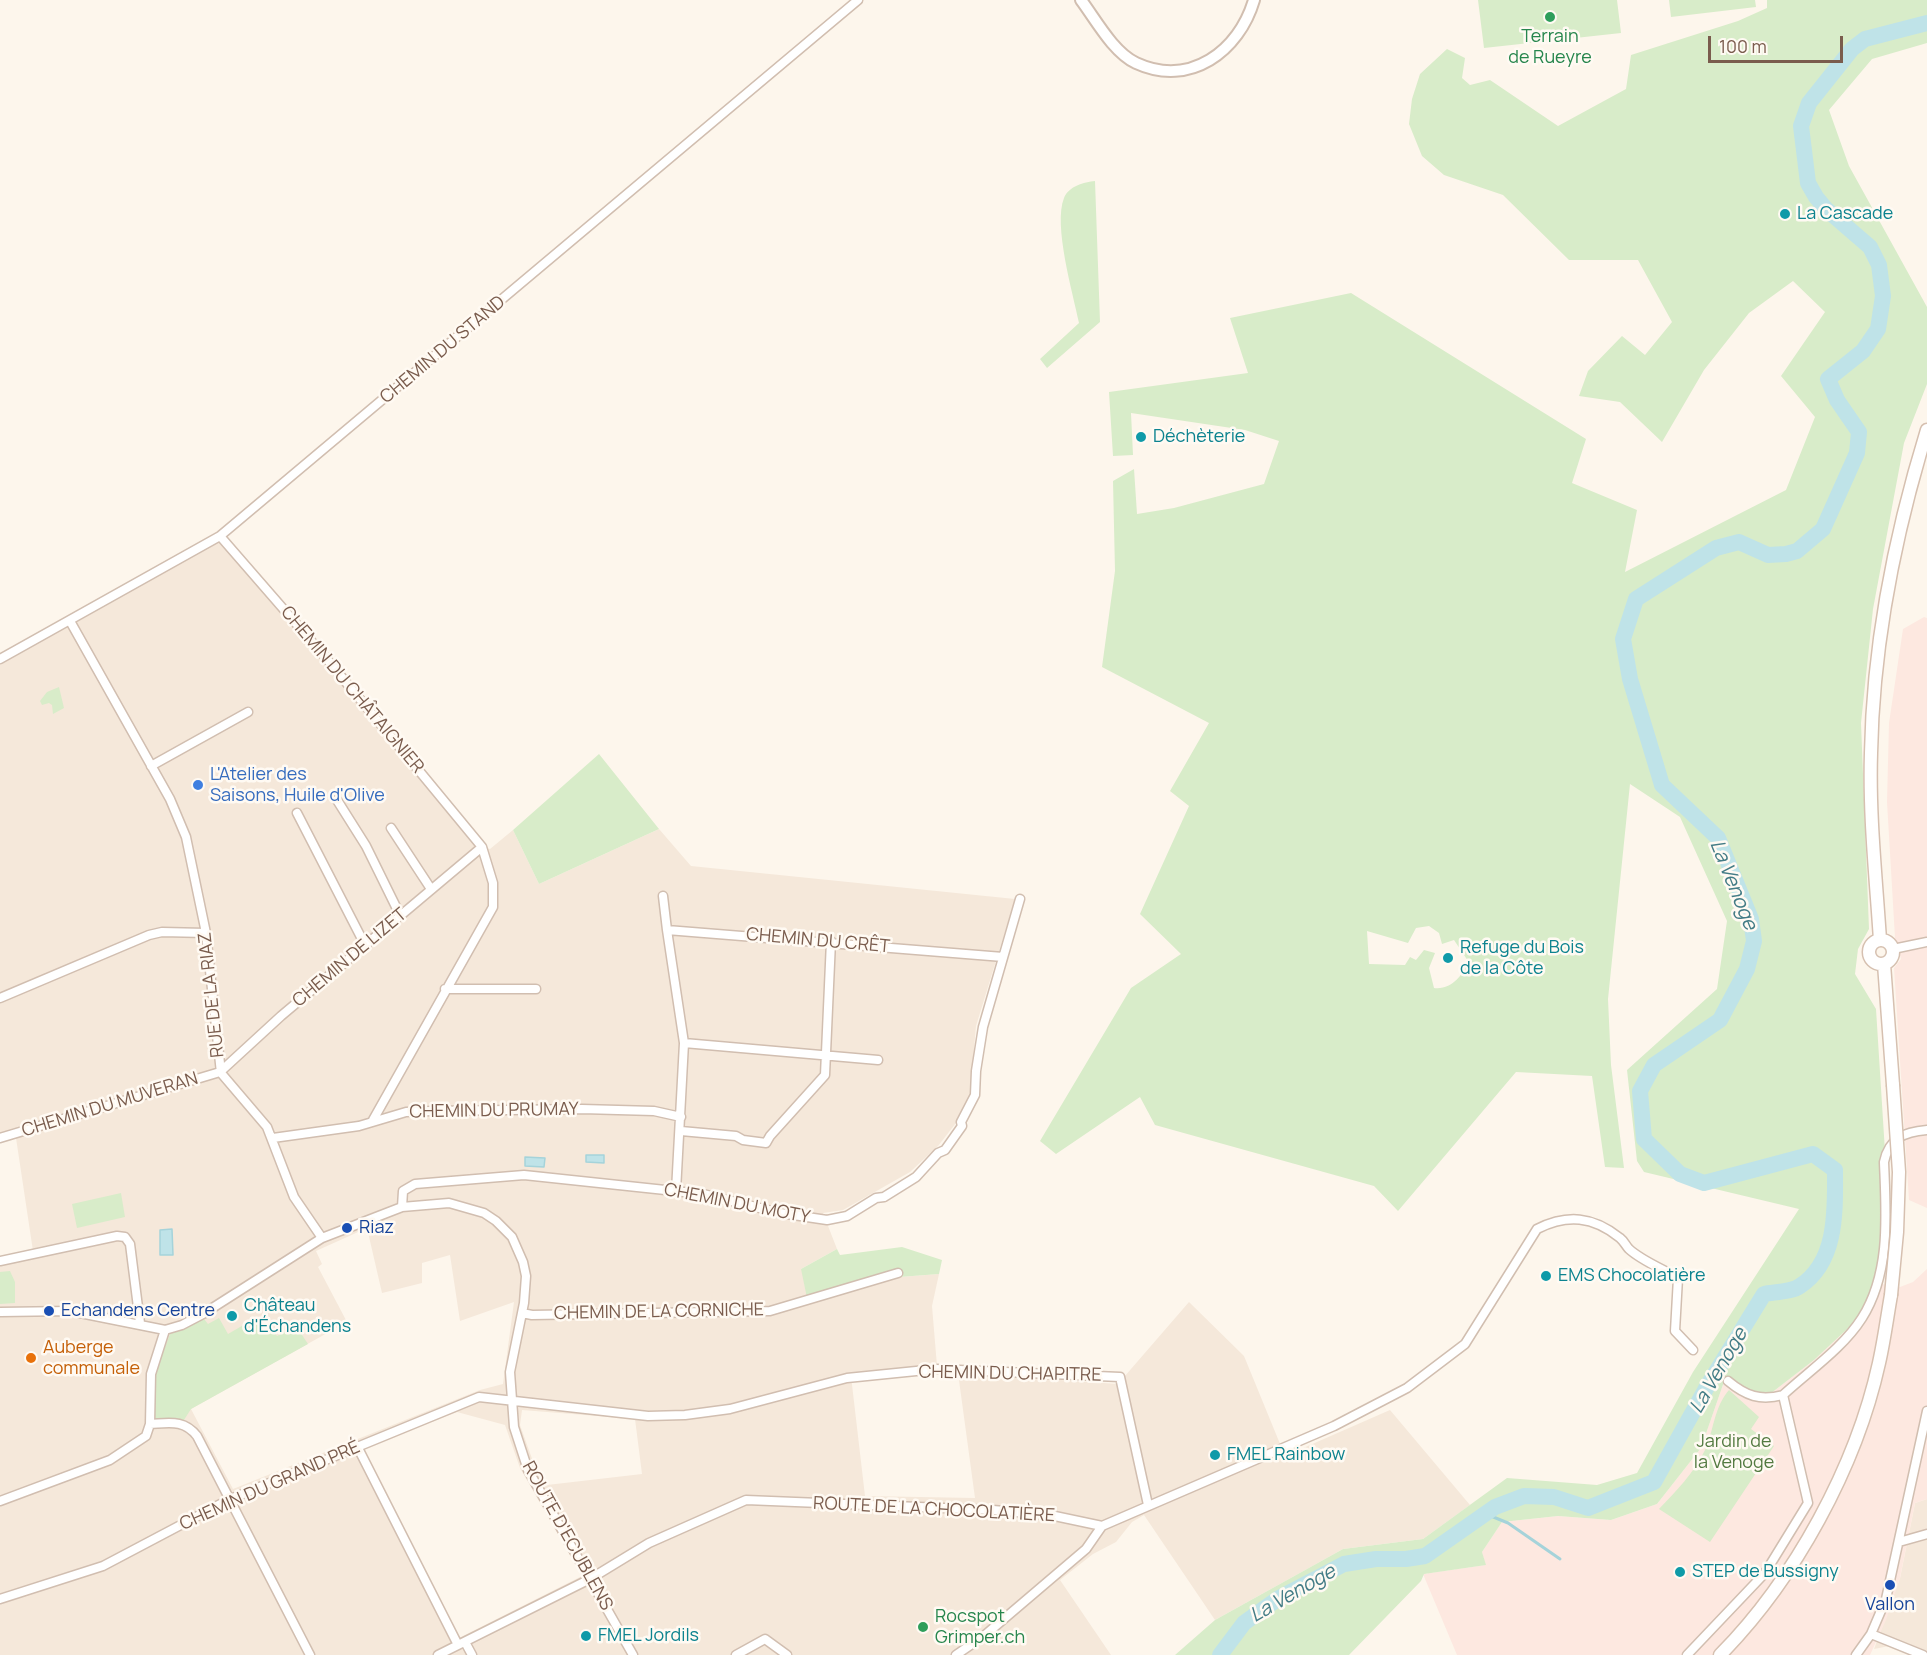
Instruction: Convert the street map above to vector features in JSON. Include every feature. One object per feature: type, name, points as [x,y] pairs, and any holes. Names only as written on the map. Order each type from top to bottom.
[{"type":"main road","points":[[1880,940],[1871,800],[1873,706],[1879,647],[1896,547],[1927,430]]},
{"type":"main road","points":[[1880,940],[1888,942],[1893,949],[1893,956],[1884,964],[1876,963],[1869,954],[1871,946],[1880,940]]},
{"type":"main road","points":[[1720,1655],[1766,1603],[1792,1564],[1824,1508],[1863,1415],[1879,1364],[1891,1295],[1898,1232],[1899,1172],[1884,964]]},
{"type":"street","name":"CHEMIN DU STAND","points":[[0,658],[220,536],[858,0]]},
{"type":"street","points":[[1081,0],[1109,38],[1136,63],[1173,70],[1205,64],[1221,53],[1241,32],[1254,0]]},
{"type":"street","name":"CHEMIN DU CHÂTAIGNIER","points":[[220,536],[326,658],[482,847]]},
{"type":"street","name":"RUE DE LA RIAZ","points":[[70,621],[170,799],[186,837],[206,933],[220,1072],[267,1127],[273,1138],[280,1166],[294,1197],[322,1238]]},
{"type":"street","points":[[152,766],[245,714]]},
{"type":"street","points":[[337,800],[366,846],[400,915]]},
{"type":"street","points":[[297,813],[364,945]]},
{"type":"street","points":[[391,828],[431,889]]},
{"type":"street","points":[[373,1120],[493,907],[493,883],[482,847]]},
{"type":"street","name":"CHEMIN DE LIZET","points":[[220,1072],[364,945],[482,847]]},
{"type":"street","points":[[663,896],[684,1043],[676,1191]]},
{"type":"street","name":"CHEMIN DU MOTY","points":[[402,1207],[403,1191],[415,1184],[524,1175],[676,1191],[733,1200],[785,1214],[827,1220],[847,1216],[916,1177],[938,1152],[945,1150],[962,1126],[961,1122],[975,1095],[976,1071],[983,1027],[1020,899]]},
{"type":"street","name":"CHEMIN DU CRÊT","points":[[667,930],[831,941],[1003,957]]},
{"type":"street","points":[[0,998],[149,935],[169,931],[206,933]]},
{"type":"street","points":[[681,1131],[736,1136],[743,1140],[766,1143],[825,1075],[831,941]]},
{"type":"street","points":[[1893,949],[1927,942]]},
{"type":"street","points":[[445,989],[536,989]]},
{"type":"street","points":[[684,1043],[878,1060]]},
{"type":"street","name":"CHEMIN DU MUVERAN","points":[[0,1138],[220,1072]]},
{"type":"street","name":"CHEMIN DU PRUMAY","points":[[273,1138],[358,1126],[406,1112],[499,1109],[654,1111],[681,1117]]},
{"type":"street","points":[[1728,1382],[1754,1398],[1769,1399],[1783,1395],[1849,1335],[1867,1309],[1881,1266],[1886,1237],[1884,1162],[1887,1150],[1894,1140],[1903,1134],[1927,1130]]},
{"type":"street","name":"ROUTE D'ECUBLENS","points":[[165,1330],[182,1325],[203,1314],[322,1238],[402,1207],[458,1204],[484,1212],[512,1237],[523,1262],[526,1284],[510,1372],[510,1401],[514,1427],[528,1470],[633,1655]]},
{"type":"street","points":[[957,1655],[986,1635],[1086,1549],[1102,1527],[1334,1426],[1407,1388],[1465,1344],[1537,1229],[1556,1219],[1581,1219],[1611,1233],[1629,1249],[1678,1278],[1675,1331],[1693,1350]]},
{"type":"street","points":[[0,1261],[117,1236],[125,1237],[130,1244],[140,1323]]},
{"type":"street","name":"CHEMIN DE LA CORNICHE","points":[[522,1312],[532,1315],[770,1311],[898,1273]]},
{"type":"street","points":[[0,1312],[83,1312],[165,1330],[152,1374],[150,1424],[146,1436],[110,1460],[0,1501]]},
{"type":"street","name":"CHEMIN DU CHAPITRE","points":[[510,1401],[648,1416],[685,1415],[730,1409],[847,1378],[936,1369],[1120,1377],[1149,1505]]},
{"type":"street","points":[[1687,1655],[1765,1574],[1808,1503],[1783,1395]]},
{"type":"street","name":"CHEMIN DU GRAND PRÉ","points":[[0,1599],[103,1566],[228,1500],[479,1397],[510,1401]]},
{"type":"street","points":[[1857,1655],[1871,1634],[1886,1599],[1927,1411]]},
{"type":"street","points":[[150,1424],[179,1422],[190,1426],[197,1436],[310,1655]]},
{"type":"street","points":[[357,1446],[462,1644],[472,1655]]},
{"type":"street","name":"ROUTE DE LA CHOCOLATIÈRE","points":[[438,1655],[590,1579],[649,1543],[746,1500],[993,1510],[1050,1515],[1102,1527]]},
{"type":"street","points":[[1899,1542],[1927,1534]]},
{"type":"street","points":[[1871,1634],[1923,1655]]},
{"type":"street","points":[[736,1655],[765,1639],[786,1655]]},
{"type":"shaded area","points":[[220,536],[482,847],[490,849],[513,830],[539,884],[659,829],[691,866],[1015,899],[976,1026],[970,1094],[956,1123],[938,1146],[910,1172],[843,1210],[823,1213],[837,1249],[801,1269],[886,1278],[939,1274],[932,1306],[937,1366],[851,1376],[865,1496],[975,1498],[958,1373],[1118,1384],[1189,1302],[1244,1356],[1285,1456],[1390,1410],[1470,1505],[1423,1539],[1343,1549],[1215,1620],[1144,1515],[1132,1522],[1116,1542],[1093,1554],[1060,1580],[1111,1655],[0,1655],[0,1258],[33,1251],[16,1138],[0,1143],[0,661]],"holes":[[[367,1228],[382,1293],[422,1283],[422,1263],[450,1255],[460,1321],[514,1302],[503,1384],[480,1390],[233,1489],[191,1409],[347,1322],[318,1267],[322,1264],[316,1251]],[[522,1410],[635,1419],[642,1474],[547,1485],[535,1467],[520,1425]],[[457,1412],[505,1425],[520,1468],[582,1576],[459,1638],[362,1449]]]},
{"type":"shaded area","points":[[1924,617],[1927,618],[1927,1208],[1909,1200],[1894,968],[1901,959],[1895,938],[1887,802],[1889,723],[1903,629]]},
{"type":"shaded area","points":[[1927,1269],[1927,1499],[1915,1503],[1900,1578],[1886,1620],[1870,1655],[1457,1655],[1423,1574],[1485,1565],[1482,1552],[1502,1522],[1558,1516],[1611,1520],[1657,1504],[1701,1448],[1726,1376],[1747,1390],[1770,1394],[1814,1360],[1858,1319],[1875,1283],[1900,1287],[1913,1282]]},
{"type":"shaded area","points":[[1927,1499],[1927,1655],[1910,1655],[1889,1646],[1874,1649],[1900,1578],[1915,1503]]},
{"type":"green space","name":"Terrain de Rueyre","points":[[1478,0],[1617,0],[1621,33],[1484,48]]},
{"type":"green space","points":[[1669,0],[1755,0],[1756,7],[1671,17]]},
{"type":"green space","points":[[1767,0],[1927,0],[1927,43],[1872,59],[1829,110],[1849,166],[1927,307],[1927,384],[1904,443],[1873,609],[1861,723],[1869,929],[1858,949],[1855,974],[1876,1009],[1889,1215],[1875,1283],[1858,1319],[1814,1360],[1770,1394],[1747,1390],[1726,1376],[1701,1448],[1657,1504],[1611,1520],[1558,1516],[1502,1522],[1482,1552],[1486,1565],[1424,1574],[1421,1581],[1349,1655],[1175,1655],[1215,1620],[1343,1549],[1423,1539],[1507,1478],[1597,1485],[1637,1473],[1693,1372],[1799,1209],[1644,1172],[1637,1161],[1627,1070],[1717,989],[1727,921],[1680,817],[1630,784],[1608,999],[1611,1065],[1624,1168],[1605,1167],[1592,1076],[1516,1072],[1398,1211],[1374,1186],[1155,1125],[1140,1097],[1056,1154],[1040,1141],[1131,988],[1181,954],[1140,914],[1189,806],[1170,791],[1209,723],[1102,667],[1115,571],[1113,481],[1134,469],[1137,514],[1174,508],[1264,484],[1279,441],[1245,430],[1131,413],[1133,455],[1113,456],[1109,392],[1248,373],[1230,318],[1351,293],[1586,439],[1572,483],[1637,510],[1625,572],[1786,490],[1815,417],[1781,376],[1825,312],[1793,281],[1749,313],[1704,370],[1662,442],[1620,402],[1579,396],[1588,371],[1622,336],[1645,355],[1672,322],[1638,260],[1569,260],[1503,195],[1444,175],[1422,156],[1409,124],[1412,99],[1420,74],[1447,49],[1465,58],[1462,78],[1470,85],[1490,80],[1558,126],[1626,89],[1631,55],[1738,21],[1767,8]],"holes":[[[1429,926],[1439,933],[1442,944],[1454,940],[1468,961],[1460,976],[1446,987],[1434,988],[1429,968],[1435,953],[1424,950],[1416,960],[1410,957],[1405,965],[1369,964],[1367,931],[1408,943],[1416,928]]]},
{"type":"green space","points":[[1095,181],[1100,322],[1047,368],[1040,359],[1079,323],[1062,242],[1061,210],[1064,198],[1073,188]]},
{"type":"green space","points":[[59,687],[64,708],[53,714],[52,705],[49,703],[42,705],[40,701],[47,692]]},
{"type":"green space","points":[[599,754],[659,829],[539,884],[513,830]]},
{"type":"green space","points":[[121,1193],[125,1217],[77,1228],[72,1204]]},
{"type":"green space","points":[[902,1247],[942,1260],[939,1274],[886,1278],[807,1298],[801,1269],[837,1249],[840,1255]]},
{"type":"green space","points":[[10,1271],[15,1282],[15,1303],[0,1304],[0,1272]]},
{"type":"green space","points":[[219,1318],[228,1334],[247,1323],[249,1326],[258,1321],[264,1330],[271,1327],[277,1336],[296,1326],[308,1344],[191,1409],[182,1423],[153,1421],[155,1374],[170,1334],[204,1319],[208,1324]]},
{"type":"green space","name":"Jardin de la Venoge","points":[[1729,1390],[1759,1417],[1751,1429],[1774,1446],[1710,1542],[1659,1509],[1701,1458],[1720,1404]]},
{"type":"water","points":[[586,1155],[604,1155],[604,1163],[586,1162]]},
{"type":"water","points":[[525,1157],[545,1158],[544,1167],[525,1166]]},
{"type":"water","points":[[172,1229],[173,1255],[160,1255],[160,1230]]},
{"type":"waterway","name":"La Venoge","points":[[1220,1655],[1244,1623],[1279,1598],[1344,1564],[1376,1559],[1406,1559],[1425,1556],[1495,1507],[1524,1496],[1554,1497],[1588,1508],[1654,1482],[1708,1385],[1764,1294],[1797,1288],[1822,1263],[1832,1233],[1835,1170],[1813,1154],[1704,1183],[1680,1174],[1644,1139],[1640,1091],[1654,1065],[1720,1020],[1747,969],[1754,941],[1751,919],[1718,838],[1662,785],[1630,679],[1623,639],[1636,599],[1716,548],[1739,542],[1768,555],[1786,554],[1797,551],[1823,529],[1857,453],[1859,432],[1837,400],[1828,379],[1863,351],[1878,329],[1883,296],[1879,265],[1870,247],[1826,209],[1808,183],[1801,126],[1809,103],[1852,49],[1865,39],[1927,23]]},
{"type":"waterway","points":[[1486,1514],[1508,1523],[1560,1559]]},
{"type":"place","name":"Terrain de Rueyre","points":[[1550,17]]},
{"type":"place","name":"La Cascade","points":[[1785,214]]},
{"type":"place","name":"Déchèterie","points":[[1141,437]]},
{"type":"place","name":"L'Atelier des Saisons, Huile d'Olive","points":[[198,785]]},
{"type":"place","name":"Refuge du Bois de la Côte","points":[[1448,958]]},
{"type":"place","name":"Riaz","points":[[347,1228]]},
{"type":"place","name":"EMS Chocolatière","points":[[1546,1276]]},
{"type":"place","name":"Echandens Centre","points":[[49,1311]]},
{"type":"place","name":"Château d'Échandens","points":[[232,1316]]},
{"type":"place","name":"Auberge communale","points":[[31,1358]]},
{"type":"place","name":"FMEL Rainbow","points":[[1215,1455]]},
{"type":"place","name":"STEP de Bussigny","points":[[1680,1572]]},
{"type":"place","name":"Vallon","points":[[1890,1585]]},
{"type":"place","name":"Rocspot Grimper.ch","points":[[923,1627]]},
{"type":"place","name":"FMEL Jordils","points":[[586,1636]]}]
